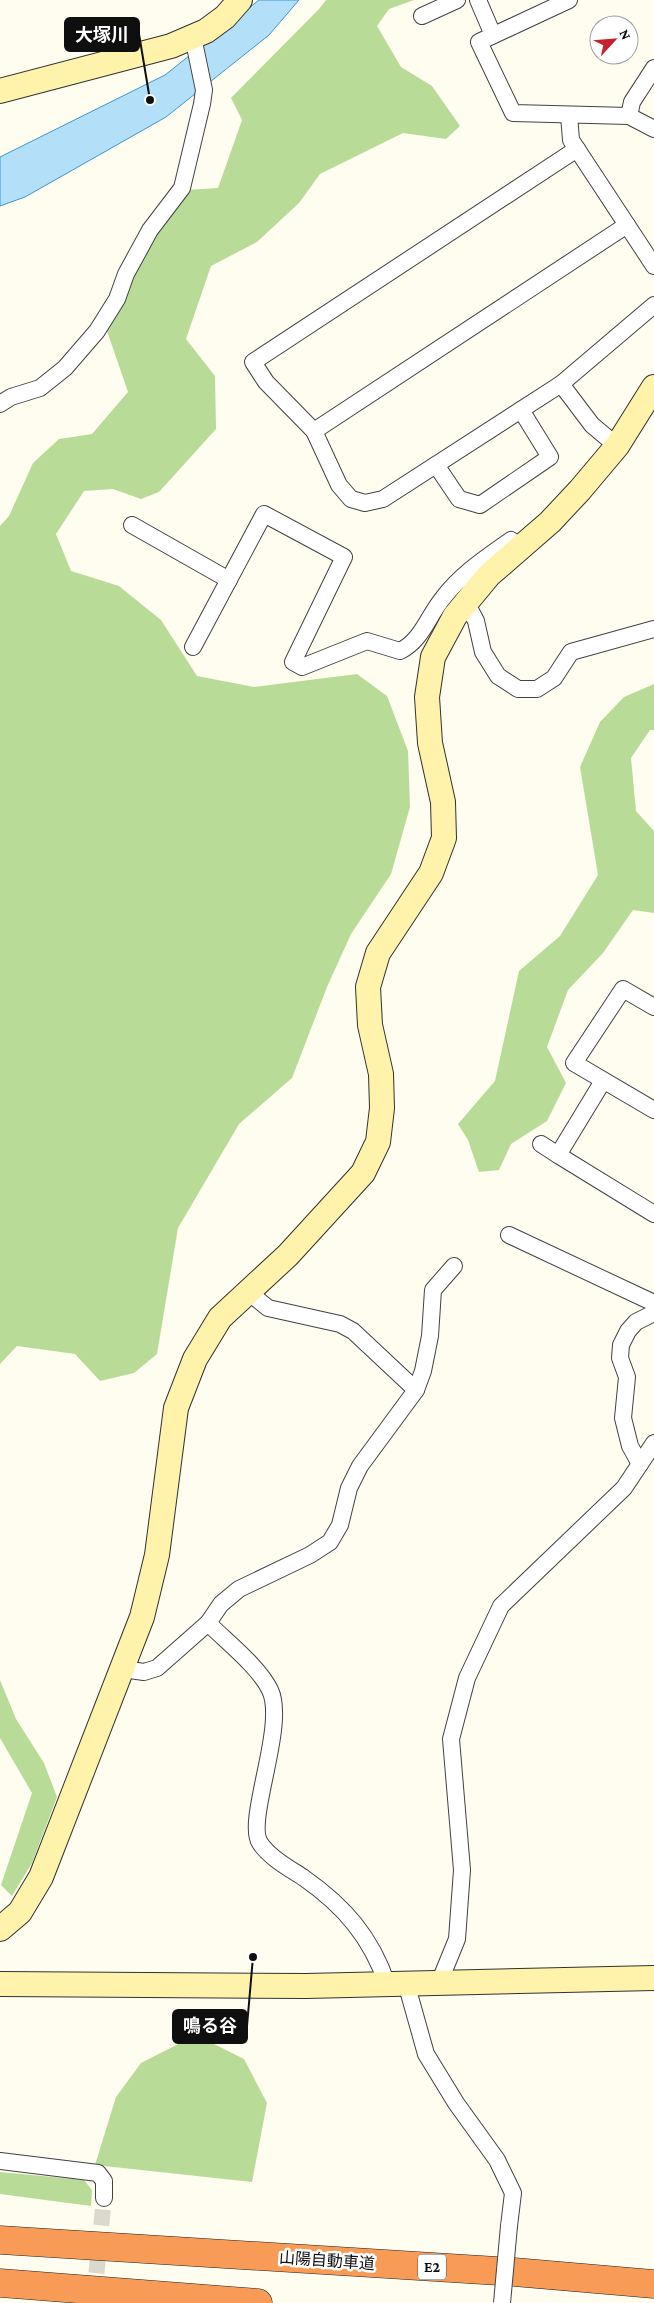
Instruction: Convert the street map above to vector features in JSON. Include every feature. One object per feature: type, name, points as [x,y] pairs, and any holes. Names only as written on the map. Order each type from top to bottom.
[{"type":"highway","points":[[0,2221],[210,2253]]},
{"type":"highway","name":"山陽自動車道","points":[[0,2240],[654,2284]]},
{"type":"highway","points":[[0,2283],[258,2303]]},
{"type":"street","points":[[0,90],[171,46],[194,42],[225,18],[240,0]]},
{"type":"street","points":[[422,16],[457,0]]},
{"type":"street","points":[[478,0],[494,35]]},
{"type":"street","points":[[569,0],[479,42],[513,113],[629,116],[654,129]]},
{"type":"street","points":[[0,404],[11,397],[40,388],[64,368],[97,331],[117,299],[126,274],[150,230],[182,188],[204,90],[194,42]]},
{"type":"street","points":[[629,116],[632,102],[654,68]]},
{"type":"street","points":[[569,115],[571,140],[654,266]]},
{"type":"street","points":[[578,149],[253,362],[266,382],[314,431],[339,485],[351,499],[365,503],[383,499],[561,384],[654,305]]},
{"type":"street","points":[[314,431],[627,225]]},
{"type":"street","points":[[561,384],[592,425],[617,446]]},
{"type":"street","points":[[0,1929],[20,1912],[41,1877],[94,1736],[123,1669],[142,1617],[157,1555],[176,1408],[195,1359],[220,1318],[288,1255],[364,1173],[378,1142],[382,1108],[381,1074],[370,1025],[368,987],[378,953],[431,873],[444,838],[443,802],[430,743],[427,697],[433,657],[455,616],[466,602],[489,575],[550,522],[617,446],[654,388]]},
{"type":"street","points":[[436,465],[459,499],[480,505],[550,457],[521,410]]},
{"type":"street","points":[[193,646],[264,514],[344,557],[293,662],[302,667],[367,642],[400,651],[413,645],[443,597],[472,568],[511,540],[522,547]]},
{"type":"street","points":[[132,525],[229,580]]},
{"type":"street","points":[[466,602],[476,621],[483,652],[498,676],[518,690],[537,689],[554,678],[572,652],[654,629]]},
{"type":"street","points":[[654,1007],[623,989],[574,1063],[654,1110]]},
{"type":"street","points":[[558,1155],[604,1081]]},
{"type":"street","points":[[541,1144],[654,1214]]},
{"type":"street","points":[[509,1235],[654,1303]]},
{"type":"street","points":[[123,1669],[144,1672],[158,1668],[208,1624],[221,1604],[239,1589],[310,1556],[330,1542],[340,1525],[349,1488],[360,1466],[416,1390],[423,1371],[430,1336],[433,1290],[454,1266]]},
{"type":"street","points":[[248,1291],[268,1308],[340,1324],[353,1331],[416,1390]]},
{"type":"street","points":[[640,1464],[630,1446],[623,1418],[627,1377],[620,1358],[621,1345],[628,1331],[636,1322],[654,1313]]},
{"type":"street","points":[[438,1983],[457,1939],[462,1870],[451,1739],[466,1678],[501,1606],[624,1488],[654,1443]]},
{"type":"street","points":[[208,1624],[263,1678],[276,1712],[257,1822],[258,1841],[271,1855],[332,1898],[354,1920],[382,1968],[396,1983],[426,2054],[456,2103],[497,2160],[514,2193],[502,2303]]},
{"type":"street","points":[[0,1984],[306,1986],[654,1978]]},
{"type":"street","points":[[0,2161],[98,2173],[104,2180],[104,2198]]},
{"type":"green space","points":[[326,0],[414,0],[389,9],[377,26],[401,67],[432,86],[460,126],[446,139],[403,133],[320,174],[299,203],[257,242],[211,266],[186,339],[215,376],[216,429],[159,492],[141,499],[113,489],[84,491],[56,534],[71,571],[119,586],[161,620],[197,676],[254,687],[357,674],[387,696],[408,751],[410,807],[391,874],[351,934],[327,987],[292,1078],[239,1124],[178,1228],[157,1354],[134,1373],[100,1381],[75,1354],[17,1346],[0,1364],[0,526],[9,516],[33,463],[59,439],[92,434],[128,392],[107,331],[120,308],[136,265],[186,190],[218,188],[242,120],[231,98]]},
{"type":"green space","points":[[654,684],[654,730],[650,730],[631,758],[636,811],[654,831],[654,913],[633,910],[603,953],[568,990],[547,1047],[566,1083],[547,1121],[511,1144],[499,1170],[479,1172],[468,1140],[458,1124],[495,1081],[519,971],[560,936],[598,875],[580,767],[600,722],[624,697]]},
{"type":"green space","points":[[0,1680],[16,1719],[44,1763],[57,1797],[32,1863],[12,1896],[1,1885],[32,1793],[0,1738]]},
{"type":"green space","points":[[196,2035],[244,2059],[267,2103],[252,2182],[95,2165],[116,2097],[141,2063]]},
{"type":"green space","points":[[0,2172],[84,2180],[92,2190],[91,2206],[0,2194]]},
{"type":"water","points":[[259,0],[299,0],[269,35],[166,117],[25,197],[0,206],[0,157],[165,75]]},
{"type":"tunnel","points":[[94,2297],[104,2198]]},
{"type":"place","name":"大塚川","points":[[150,100]]},
{"type":"place","name":"鳴る谷","points":[[253,1957]]}]
